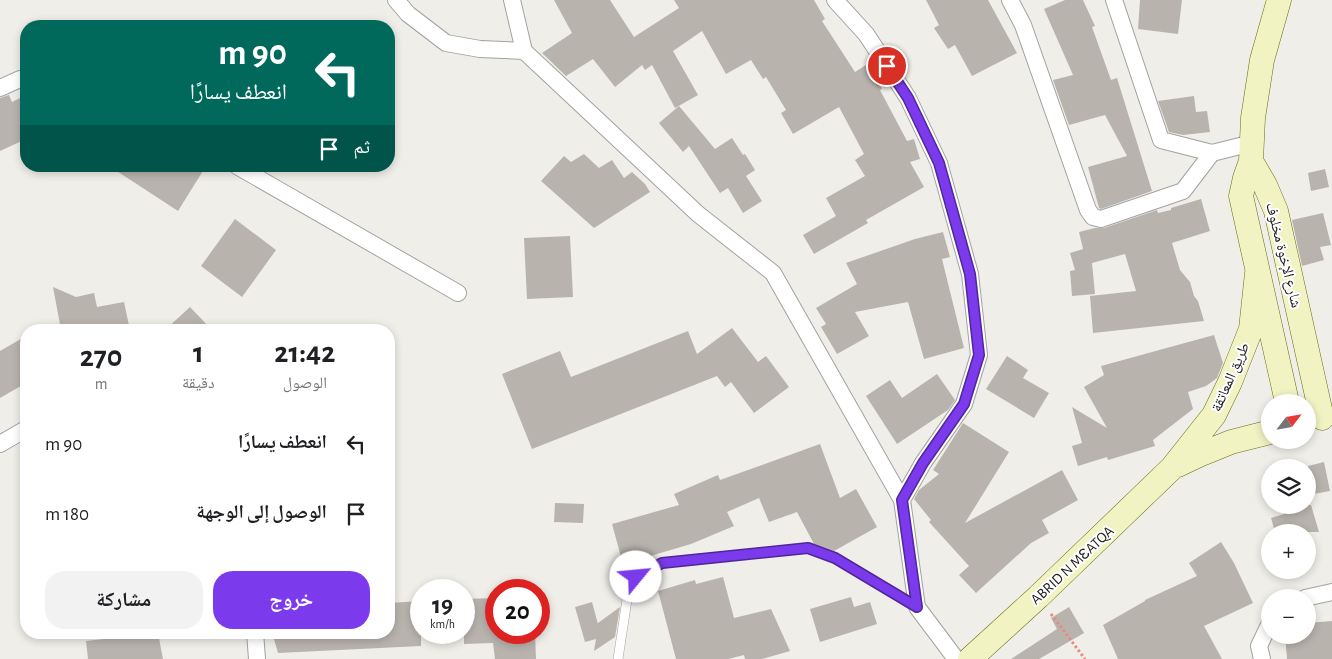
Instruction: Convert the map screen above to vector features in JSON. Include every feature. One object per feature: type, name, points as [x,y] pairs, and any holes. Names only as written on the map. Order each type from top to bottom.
[{"type":"main road","points":[[1252,152],[1253,118],[1262,60],[1279,0]]},
{"type":"main road","name":"شارع الإخوة مخلوف","points":[[1252,152],[1241,196],[1285,394]]},
{"type":"main road","name":"شارع الإخوة مخلوف","points":[[1252,152],[1276,212],[1321,418]]},
{"type":"main road","name":"طريق المعاتقة","points":[[1172,468],[1214,415],[1230,382],[1252,329],[1257,273]]},
{"type":"main road","points":[[1302,325],[1325,367],[1332,375]]},
{"type":"main road","points":[[1172,468],[1231,442],[1261,434]]},
{"type":"main road","name":"ABRID N MƐATQA","points":[[970,659],[1038,597],[1172,468]]},
{"type":"street","points":[[396,0],[408,14],[446,43],[480,48],[524,50]]},
{"type":"street","points":[[512,0],[524,50],[698,214],[773,273],[902,500],[917,607],[956,659]]},
{"type":"street","points":[[835,0],[866,34],[908,98],[939,163],[970,274],[979,355],[964,404],[923,463],[902,500]]},
{"type":"street","points":[[1010,0],[1023,24],[1088,210],[1093,217],[1101,219],[1183,191],[1212,153]]},
{"type":"street","points":[[1114,0],[1160,140],[1212,153],[1252,152]]},
{"type":"street","points":[[0,88],[20,80]]},
{"type":"street","points":[[247,172],[458,293]]},
{"type":"street","points":[[0,444],[20,432]]},
{"type":"street","points":[[1316,596],[1332,592]]},
{"type":"street","points":[[256,639],[257,659]]},
{"type":"street","points":[[1261,642],[1259,646],[1262,659]]},
{"type":"lane","points":[[618,659],[628,593],[636,577],[662,563],[808,548],[835,558],[917,607]]},
{"type":"path","points":[[1038,597],[1085,659]]},
{"type":"building","points":[[554,0],[610,0],[634,37],[679,8],[674,0],[814,0],[825,19],[822,21],[855,72],[866,65],[882,89],[880,90],[907,141],[914,139],[920,159],[910,162],[924,187],[866,220],[868,223],[814,254],[803,235],[836,216],[826,198],[865,176],[855,160],[864,154],[839,107],[793,134],[781,113],[786,110],[766,77],[763,79],[751,60],[726,74],[702,31],[673,51],[698,95],[675,108],[652,65],[645,70],[642,65],[615,87],[593,59],[566,76],[542,53],[572,33]]},
{"type":"building","points":[[926,0],[988,0],[1017,53],[972,76],[955,45],[948,49],[934,28],[939,25]]},
{"type":"building","points":[[1065,0],[1083,0],[1095,26],[1092,27],[1111,80],[1117,78],[1152,191],[1101,209],[1099,208],[1088,167],[1127,156],[1105,115],[1069,125],[1053,80],[1073,75],[1044,9]]},
{"type":"building","points":[[1140,0],[1182,0],[1178,34],[1138,29]]},
{"type":"building","points":[[9,95],[12,102],[20,98],[20,142],[0,151],[0,98]]},
{"type":"building","points":[[1194,96],[1196,112],[1207,111],[1210,132],[1183,135],[1169,132],[1158,101]]},
{"type":"building","points":[[679,106],[715,149],[732,138],[755,170],[746,176],[762,201],[743,213],[728,188],[720,193],[689,146],[683,152],[659,123]]},
{"type":"building","points":[[584,154],[599,168],[612,160],[624,178],[632,172],[645,184],[650,192],[594,228],[541,181],[564,156],[571,162]]},
{"type":"building","points":[[1325,169],[1329,187],[1311,191],[1308,173]]},
{"type":"building","points":[[118,172],[202,172],[178,211]]},
{"type":"building","points":[[1201,199],[1210,231],[1172,243],[1180,270],[1190,282],[1204,321],[1093,333],[1090,296],[1136,291],[1125,254],[1092,263],[1095,294],[1072,296],[1070,271],[1075,270],[1070,253],[1083,249],[1079,232],[1104,228],[1157,210],[1158,213],[1171,210],[1171,208]]},
{"type":"building","points":[[1323,213],[1331,245],[1320,247],[1324,260],[1302,266],[1292,220]]},
{"type":"building","points":[[235,219],[276,250],[242,297],[201,266]]},
{"type":"building","points":[[943,232],[950,257],[942,259],[964,348],[924,359],[908,302],[855,312],[869,336],[837,354],[821,327],[826,324],[816,308],[857,284],[846,263],[915,239]]},
{"type":"building","points":[[570,236],[573,297],[527,299],[524,238]]},
{"type":"building","points":[[53,287],[76,297],[94,293],[97,307],[124,302],[129,324],[60,324]]},
{"type":"building","points":[[190,307],[206,324],[172,324]]},
{"type":"building","points":[[732,328],[758,362],[766,356],[789,387],[754,413],[731,382],[725,387],[717,376],[532,449],[502,374],[560,351],[571,377],[688,331],[697,354]]},
{"type":"building","points":[[1214,335],[1223,363],[1217,378],[1206,386],[1188,392],[1193,409],[1153,440],[1155,446],[1108,460],[1107,457],[1078,466],[1072,446],[1082,443],[1072,407],[1107,428],[1084,387],[1104,375],[1101,366]]},
{"type":"building","points":[[20,339],[20,386],[0,398],[0,351]]},
{"type":"building","points":[[1007,356],[1028,370],[1023,378],[1049,393],[1034,418],[986,389]]},
{"type":"building","points":[[937,374],[955,400],[948,410],[897,444],[866,396],[890,380],[902,398]]},
{"type":"building","points":[[963,423],[1009,452],[965,523],[1062,470],[1078,500],[1042,520],[1049,533],[1031,543],[976,593],[959,575],[969,566],[929,522],[931,520],[914,499],[919,490],[939,474],[933,470]]},
{"type":"building","points":[[820,444],[840,498],[856,489],[877,527],[834,551],[814,544],[797,512],[769,522],[759,498],[727,512],[734,526],[691,544],[623,564],[612,524],[679,505],[674,494],[718,475],[720,480]]},
{"type":"building","points":[[1324,462],[1330,491],[1316,494],[1316,464]]},
{"type":"building","points":[[555,503],[584,504],[583,523],[554,522]]},
{"type":"building","points":[[1284,514],[1314,514],[1319,532],[1316,532],[1316,524],[1273,524],[1271,518]]},
{"type":"building","points":[[1221,542],[1234,563],[1253,603],[1204,626],[1222,659],[1118,659],[1103,625],[1145,600],[1197,576],[1189,563]]},
{"type":"building","points":[[723,577],[734,618],[771,609],[790,651],[762,659],[745,659],[744,655],[728,659],[676,659],[658,591],[695,580],[696,584]]},
{"type":"building","points":[[851,597],[854,607],[870,602],[877,624],[820,642],[810,609]]},
{"type":"building","points":[[485,598],[485,643],[475,644],[475,599]]},
{"type":"building","points":[[410,602],[410,644],[421,644],[421,646],[278,653],[274,639],[395,639],[395,603]]},
{"type":"building","points":[[592,602],[598,624],[620,607],[615,637],[594,651],[596,639],[585,642],[575,607]]},
{"type":"building","points":[[1069,607],[1084,633],[1039,659],[1011,659],[1057,629],[1051,618]]},
{"type":"building","points":[[1332,621],[1332,659],[1287,659],[1286,644],[1316,644],[1316,622]]},
{"type":"building","points":[[104,639],[159,639],[163,659],[88,659],[86,641]]},
{"type":"building","points":[[493,644],[535,644],[536,659],[495,659]]},
{"type":"route","points":[[636,577],[662,563],[808,548],[835,558],[917,607],[902,500],[923,463],[964,404],[979,355],[970,274],[939,163],[908,98],[887,66]]}]
